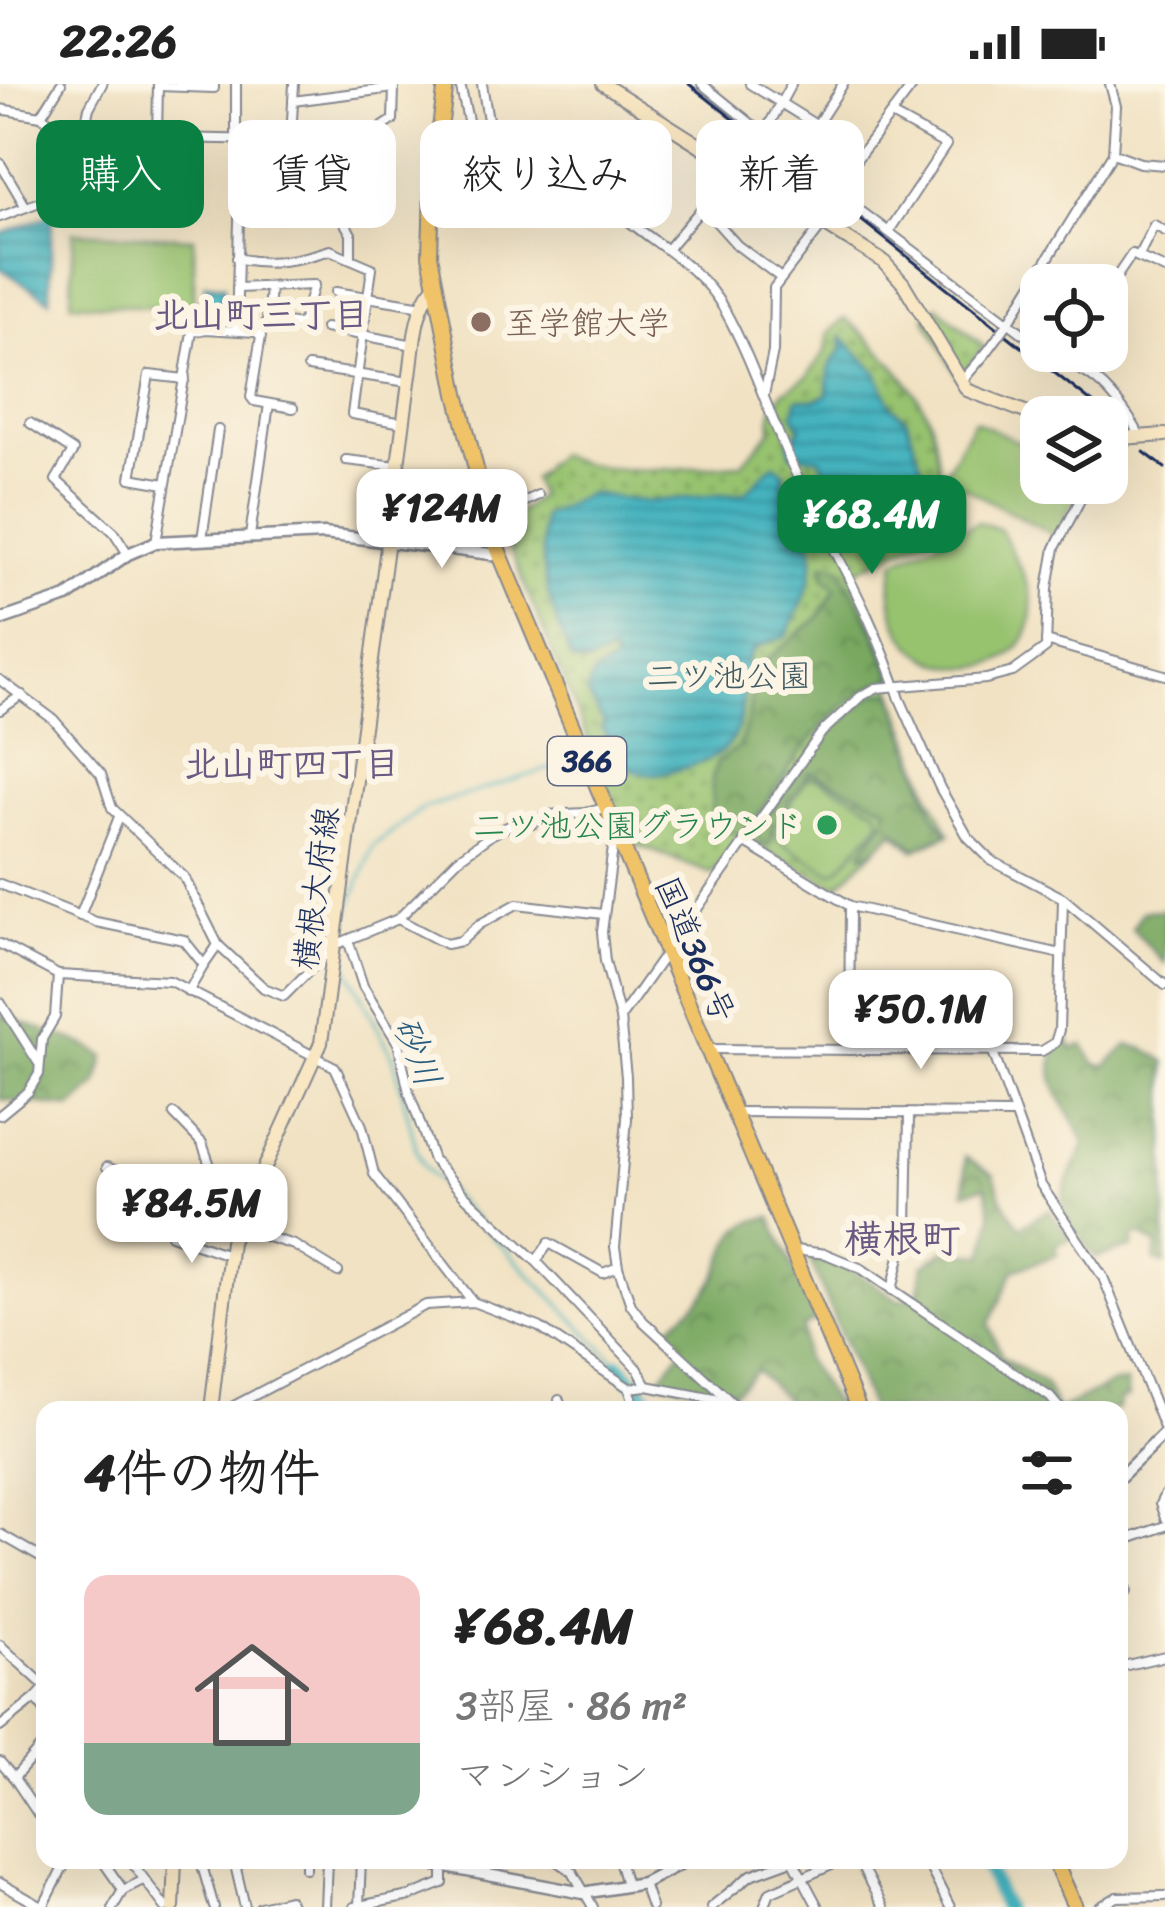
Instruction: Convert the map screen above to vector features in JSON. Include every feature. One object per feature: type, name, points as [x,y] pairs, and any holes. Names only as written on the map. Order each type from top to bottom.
[{"type":"highway","name":"国道366号","points":[[442,120],[447,85]]},
{"type":"highway","name":"国道366号","points":[[429,228],[433,288],[500,555],[855,1401]]},
{"type":"highway","points":[[1058,1869],[1075,1907]]},
{"type":"main road","points":[[604,84],[696,142]]},
{"type":"main road","points":[[832,228],[884,262],[903,284],[960,383],[976,396],[1020,411]]},
{"type":"main road","name":"横根大府線","points":[[212,1401],[234,1221],[318,1054],[342,942],[404,423],[423,305],[433,288]]},
{"type":"main road","points":[[1128,439],[1165,435]]},
{"type":"main road","points":[[169,1907],[174,1869]]},
{"type":"street","points":[[41,116],[61,84]]},
{"type":"street","points":[[86,120],[102,84]]},
{"type":"street","points":[[157,120],[158,85],[214,88],[214,84]]},
{"type":"street","points":[[236,84],[236,120]]},
{"type":"street","points":[[292,120],[293,84]]},
{"type":"street","points":[[482,84],[488,120]]},
{"type":"street","points":[[702,84],[747,120]]},
{"type":"street","points":[[750,84],[807,120]]},
{"type":"street","points":[[771,120],[791,84]]},
{"type":"street","points":[[819,120],[843,84]]},
{"type":"street","points":[[864,152],[914,84]]},
{"type":"street","points":[[960,383],[1007,324],[1114,153],[1116,106],[1110,84]]},
{"type":"street","points":[[447,85],[464,120]]},
{"type":"street","points":[[293,100],[394,88],[393,120]]},
{"type":"street","points":[[0,109],[47,120]]},
{"type":"street","points":[[889,231],[946,145],[893,116]]},
{"type":"street","points":[[1114,153],[1140,164],[1165,165]]},
{"type":"street","points":[[0,163],[26,207]]},
{"type":"street","points":[[0,217],[36,203]]},
{"type":"street","points":[[668,248],[703,206],[736,245],[781,278]]},
{"type":"street","points":[[864,213],[1020,333]]},
{"type":"street","points":[[1138,257],[1154,225],[1165,231]]},
{"type":"street","points":[[236,330],[238,228]]},
{"type":"street","points":[[348,228],[351,259]]},
{"type":"street","points":[[640,228],[697,272],[724,310],[797,477],[877,630],[940,788],[968,837],[992,861],[1063,898],[1165,985]]},
{"type":"street","points":[[764,398],[772,352],[771,302],[781,278],[820,228]]},
{"type":"street","points":[[237,259],[256,263],[298,260],[331,250],[372,268],[352,414],[404,423]]},
{"type":"street","points":[[1125,264],[1132,254],[1165,268]]},
{"type":"street","points":[[237,288],[314,285],[302,325],[267,321],[270,288]]},
{"type":"street","points":[[336,292],[423,305]]},
{"type":"street","points":[[325,328],[415,346]]},
{"type":"street","points":[[156,542],[193,332],[256,332],[261,336],[251,397],[293,408]]},
{"type":"street","points":[[308,367],[410,382]]},
{"type":"street","points":[[1080,372],[1093,379],[1130,417],[1141,437]]},
{"type":"street","points":[[166,484],[131,478],[149,375],[185,379]]},
{"type":"street","points":[[250,536],[269,404]]},
{"type":"street","points":[[30,423],[73,451],[56,480],[114,532],[128,554]]},
{"type":"street","points":[[202,539],[218,430]]},
{"type":"street","points":[[346,460],[399,466]]},
{"type":"street","points":[[488,519],[538,495]]},
{"type":"street","points":[[620,1018],[822,732],[860,697],[876,688],[967,683],[1013,671],[1046,648],[1055,548],[1078,504]]},
{"type":"street","points":[[0,620],[67,597],[128,554],[156,542],[325,534],[500,555]]},
{"type":"street","points":[[1046,641],[1165,675]]},
{"type":"street","points":[[0,680],[53,718],[100,775],[112,808],[184,877],[218,945],[264,988],[284,997],[342,942],[398,919],[458,859],[491,835],[547,815],[606,808]]},
{"type":"street","points":[[0,710],[22,694]]},
{"type":"street","points":[[80,916],[119,816]]},
{"type":"street","points":[[616,831],[603,914],[605,961],[620,1018],[627,1119],[615,1233],[618,1267],[643,1321],[726,1401]]},
{"type":"street","points":[[744,842],[850,906],[1061,954]]},
{"type":"street","points":[[0,884],[95,922],[184,940],[204,964]]},
{"type":"street","points":[[709,1048],[1042,1051],[1055,1043],[1063,898]]},
{"type":"street","points":[[398,919],[446,944],[461,941],[480,924],[517,904],[603,914]]},
{"type":"street","points":[[849,1050],[850,906]]},
{"type":"street","points":[[342,942],[398,1043],[433,1160],[638,1369],[645,1386]]},
{"type":"street","points":[[0,944],[58,975],[170,981],[318,1054],[341,1076],[362,1126],[374,1174],[473,1302]]},
{"type":"street","points":[[188,992],[218,945]]},
{"type":"street","points":[[0,1115],[28,1091],[39,1074],[42,1040],[55,1017],[58,975]]},
{"type":"street","points":[[0,1002],[38,1062]]},
{"type":"street","points":[[993,1052],[1048,1201],[1103,1277],[1165,1431],[1128,1465]]},
{"type":"street","points":[[735,1112],[1013,1113]]},
{"type":"street","points":[[174,1114],[202,1143],[234,1221]]},
{"type":"street","points":[[892,1290],[907,1227],[909,1115]]},
{"type":"street","points":[[107,1167],[294,1245],[338,1272]]},
{"type":"street","points":[[171,1235],[228,1255]]},
{"type":"street","points":[[536,1261],[549,1243],[603,1274],[618,1267]]},
{"type":"street","points":[[794,1250],[846,1262],[1016,1372],[1050,1401]]},
{"type":"street","points":[[243,1401],[426,1305],[473,1302],[539,1327],[629,1388],[633,1401]]},
{"type":"street","points":[[629,1388],[645,1386],[726,1401]]},
{"type":"street","points":[[1128,1538],[1165,1522],[1160,1508],[1165,1494]]},
{"type":"street","points":[[0,1534],[36,1555]]},
{"type":"street","points":[[0,1645],[36,1679]]},
{"type":"street","points":[[1128,1665],[1165,1656]]},
{"type":"street","points":[[2,1722],[36,1698]]},
{"type":"street","points":[[14,1778],[36,1752]]},
{"type":"street","points":[[0,1762],[36,1811]]},
{"type":"street","points":[[0,1883],[43,1907],[62,1869]]},
{"type":"street","points":[[109,1869],[123,1889]]},
{"type":"street","points":[[136,1869],[169,1907]]},
{"type":"street","points":[[203,1869],[214,1907]]},
{"type":"street","points":[[236,1869],[245,1907]]},
{"type":"street","points":[[325,1907],[327,1869]]},
{"type":"street","points":[[360,1869],[357,1906],[410,1896],[443,1883],[443,1869]]},
{"type":"street","points":[[454,1869],[584,1893],[627,1887],[669,1869]]},
{"type":"street","points":[[569,1869],[593,1907]]},
{"type":"street","points":[[622,1869],[627,1887]]},
{"type":"street","points":[[711,1907],[751,1875],[768,1869]]},
{"type":"street","points":[[798,1869],[818,1907]]},
{"type":"street","points":[[764,1907],[770,1892],[824,1869]]},
{"type":"street","points":[[863,1869],[883,1907]]},
{"type":"street","points":[[931,1869],[950,1907]]},
{"type":"street","points":[[113,1907],[123,1889],[143,1880]]},
{"type":"street","points":[[643,1882],[651,1907]]},
{"type":"street","points":[[1100,1907],[1118,1897],[1165,1896]]},
{"type":"street","points":[[260,1907],[289,1900],[292,1907]]},
{"type":"green space","points":[[74,232],[194,238],[194,309],[71,303]]},
{"type":"green space","points":[[937,306],[984,347],[959,379],[925,317]]},
{"type":"green space","name":"二ツ池公園","points":[[845,318],[884,355],[920,400],[953,505],[953,523],[852,573],[897,678],[891,684],[931,797],[950,834],[914,850],[894,832],[837,886],[743,839],[712,874],[630,842],[505,537],[506,522],[539,496],[532,479],[557,454],[624,469],[741,464],[771,431],[772,410],[783,392],[807,377],[826,350],[829,332]]},
{"type":"green space","points":[[974,420],[1020,443],[1020,504],[1072,504],[1056,536],[943,476]]},
{"type":"green space","points":[[978,522],[1000,529],[1025,578],[1032,607],[1025,637],[1006,657],[980,667],[951,666],[924,655],[903,633],[892,602],[896,560]]},
{"type":"green space","points":[[824,563],[839,566],[893,678],[845,704],[825,723],[743,837],[712,823],[717,762],[739,747],[749,717],[752,681],[765,661],[817,619],[836,588],[825,578]]},
{"type":"green space","points":[[875,693],[893,693],[934,816],[948,833],[916,848],[896,830],[869,854],[862,854],[884,821],[887,807],[810,772],[773,829],[770,844],[764,844],[754,835],[826,734]]},
{"type":"green space","name":"二ツ池公園グラウンド","points":[[817,778],[878,810],[880,822],[839,869],[831,872],[777,840],[774,828],[807,779]]},
{"type":"green space","points":[[1165,910],[1165,964],[1132,928],[1143,911]]},
{"type":"green space","points":[[0,1015],[68,1038],[105,1057],[97,1085],[72,1108],[0,1099]]},
{"type":"green space","points":[[1068,1040],[1072,1049],[1083,1045],[1100,1065],[1106,1066],[1128,1045],[1165,1061],[1165,1264],[1155,1261],[1157,1246],[1140,1234],[1134,1237],[1133,1247],[1096,1258],[1065,1214],[1063,1194],[1085,1144],[1054,1081],[1054,1055],[1062,1041]]},
{"type":"green space","points":[[965,1157],[994,1175],[1020,1227],[1049,1210],[1071,1239],[1057,1244],[1057,1255],[1014,1270],[989,1325],[1002,1357],[1044,1383],[1053,1401],[867,1401],[809,1257],[846,1266],[899,1300],[918,1296],[923,1266],[944,1250],[984,1255],[992,1217],[986,1186],[965,1192]]},
{"type":"green space","points":[[771,1217],[816,1320],[803,1327],[804,1357],[832,1401],[787,1401],[756,1370],[731,1395],[657,1381],[683,1349],[667,1329],[706,1293],[736,1234]]},
{"type":"green space","points":[[1126,1382],[1128,1397],[1077,1401]]},
{"type":"water","points":[[36,220],[36,228],[52,228],[50,300],[0,268],[0,235]]},
{"type":"water","points":[[205,284],[224,286],[221,314],[202,312]]},
{"type":"water","points":[[842,337],[876,371],[892,407],[907,420],[928,487],[920,500],[901,504],[885,525],[869,519],[871,503],[856,486],[825,503],[819,490],[826,475],[820,458],[791,454],[789,443],[801,428],[793,414],[798,399],[827,395],[830,366],[842,351]]},
{"type":"water","points":[[774,464],[784,472],[789,507],[811,542],[813,566],[802,603],[786,636],[750,655],[740,718],[730,743],[693,765],[657,774],[636,771],[615,750],[587,693],[593,675],[615,662],[611,653],[588,664],[572,661],[558,626],[544,573],[543,516],[590,493],[644,502],[745,493]]},
{"type":"waterway","name":"砂川","points":[[572,762],[423,808],[373,846],[343,927],[348,969],[394,1059],[425,1168],[618,1364]]},
{"type":"waterway","name":"砂川","points":[[618,1364],[652,1401]]},
{"type":"waterway","name":"砂川","points":[[987,1869],[1004,1907]]},
{"type":"railway","points":[[689,84],[1084,396]]},
{"type":"railway","points":[[1144,452],[1165,468]]},
{"type":"place","name":"至学館大学","points":[[481,322]]},
{"type":"place","name":"二ツ池公園グラウンド","points":[[827,825]]},
{"type":"district","name":"北山町三丁目","points":[[261,314]]},
{"type":"district","name":"北山町四丁目","points":[[292,763]]},
{"type":"district","name":"横根町","points":[[902,1238]]}]
